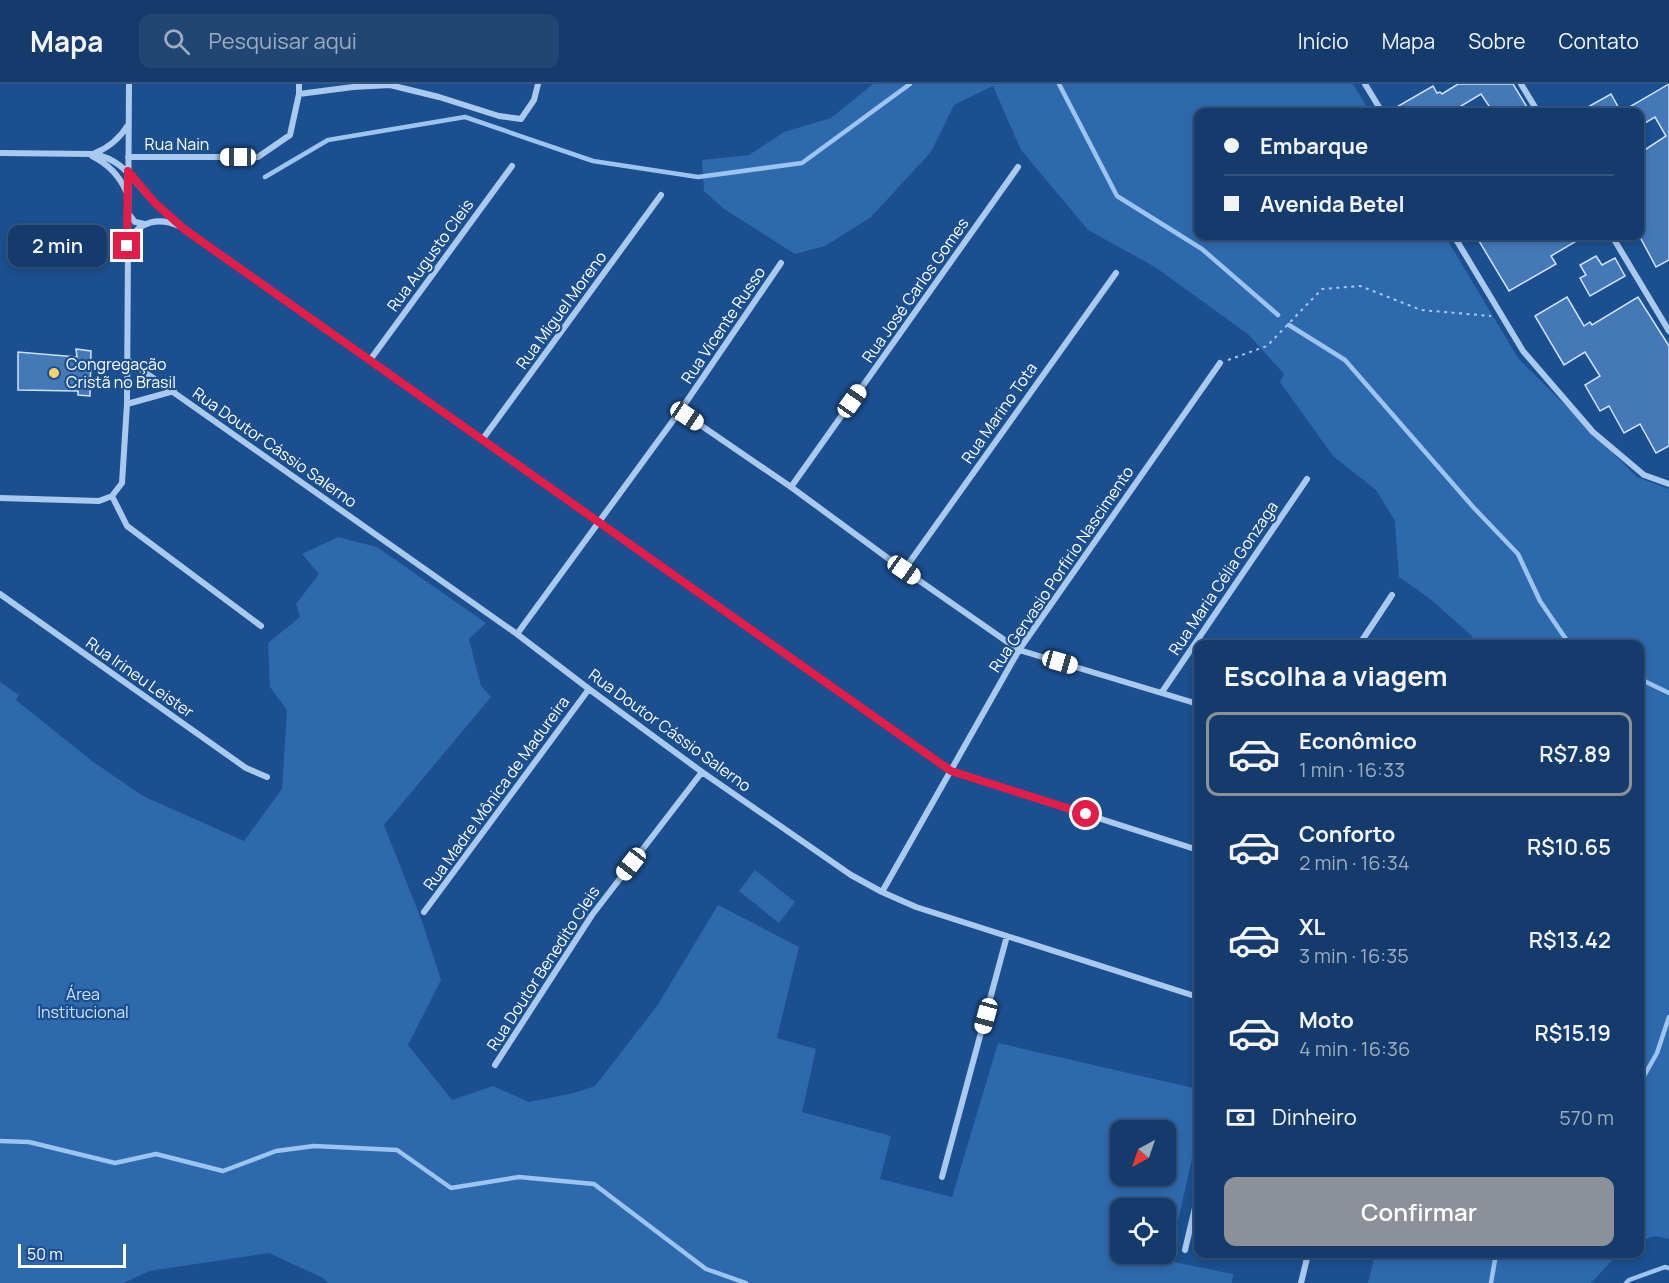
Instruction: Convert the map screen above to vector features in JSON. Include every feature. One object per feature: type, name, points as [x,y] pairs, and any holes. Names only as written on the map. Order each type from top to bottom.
[{"type":"street","points":[[0,498],[99,501],[112,496],[122,483],[129,361],[127,246],[129,84]]},
{"type":"street","points":[[299,84],[299,94],[390,85],[499,116],[521,119],[534,100],[538,84]]},
{"type":"street","points":[[1365,84],[1380,108]]},
{"type":"street","points":[[1521,84],[1536,108]]},
{"type":"street","name":"Rua Nain","points":[[128,157],[258,158],[290,135],[299,94]]},
{"type":"street","name":"Rua Nain","points":[[94,154],[113,143],[123,134],[128,125]]},
{"type":"street","name":"Rua Nain","points":[[0,153],[83,153],[105,156],[128,171],[154,202],[184,229]]},
{"type":"street","name":"Rua Nain","points":[[83,153],[111,168],[121,180],[128,195]]},
{"type":"street","name":"Rua Augusto Cleis","points":[[370,360],[512,166]]},
{"type":"street","name":"Rua José Carlos Gomes","points":[[791,487],[1018,167]]},
{"type":"street","name":"Rua Miguel Moreno","points":[[482,440],[661,195]]},
{"type":"street","points":[[128,212],[135,222],[145,224]]},
{"type":"street","points":[[127,246],[135,231],[145,224],[157,221],[169,222],[184,229],[951,771],[1194,849]]},
{"type":"street","points":[[1456,240],[1523,351],[1593,432],[1644,475],[1669,484]]},
{"type":"street","points":[[1614,240],[1669,331]]},
{"type":"street","name":"Rua Vicente Russo","points":[[517,634],[680,411],[781,263]]},
{"type":"street","name":"Rua Marino Tota","points":[[904,570],[1116,273]]},
{"type":"street","name":"Rua Doutor Cássio Salerno","points":[[129,361],[517,634],[702,772],[851,875],[916,907],[1194,997]]},
{"type":"street","name":"Rua Gervasio Porfirio Nascimento","points":[[882,892],[1019,650],[1220,363]]},
{"type":"street","name":"Rua Doutor Cássio Salerno","points":[[127,404],[174,391]]},
{"type":"street","points":[[680,411],[791,487],[904,570],[1019,650],[1194,703]]},
{"type":"street","name":"Rua Maria Célia Gonzaga","points":[[1197,640],[1307,478]]},
{"type":"street","points":[[112,496],[127,526],[261,626]]},
{"type":"street","name":"Rua Irineu Leister","points":[[0,594],[246,768],[267,777]]},
{"type":"street","points":[[1362,640],[1392,595]]},
{"type":"street","name":"Rua Maria Célia Gonzaga","points":[[1162,692],[1194,645]]},
{"type":"street","name":"Rua Madre Mônica de Madureira","points":[[424,912],[589,689]]},
{"type":"street","name":"Rua Doutor Benedito Cleis","points":[[495,1065],[592,915],[702,772]]},
{"type":"street","points":[[942,1178],[1007,936]]},
{"type":"street","points":[[1185,1250],[1194,1212]]},
{"type":"street","points":[[1301,1283],[1307,1258]]},
{"type":"path","points":[[1220,363],[1267,346],[1322,289],[1360,286],[1420,310],[1502,317]]},
{"type":"green space","points":[[873,84],[1353,84],[1368,108],[1194,108],[1194,240],[1447,240],[1518,358],[1637,477],[1669,489],[1669,1239],[1655,1236],[1644,1240],[1644,640],[1473,640],[1472,636],[1429,598],[1399,577],[1395,521],[1376,490],[1333,456],[1280,382],[1284,374],[1249,335],[1155,267],[1088,230],[1021,150],[993,86],[954,105],[931,152],[870,218],[825,246],[795,254],[724,209],[704,191],[702,160],[749,155],[784,132],[831,118]]},
{"type":"green space","name":"Área Institucional","points":[[338,537],[377,547],[486,623],[469,639],[481,686],[491,697],[384,825],[423,924],[441,980],[408,1045],[452,1100],[493,1086],[529,1102],[574,1093],[595,1086],[657,1006],[718,905],[799,947],[777,1038],[816,1049],[802,1112],[891,1136],[880,1179],[952,1197],[998,1043],[1194,1088],[1194,1150],[1176,1230],[1176,1198],[1110,1198],[1110,1264],[1176,1262],[1233,1274],[1232,1283],[328,1283],[323,1278],[269,1253],[149,1271],[124,1283],[0,1283],[0,682],[19,695],[16,700],[92,761],[143,796],[244,841],[282,789],[287,710],[270,687],[268,643],[300,617],[296,604],[319,574],[302,554]]},
{"type":"green space","points":[[755,870],[795,902],[779,923],[739,891]]},
{"type":"green space","points":[[1374,1258],[1614,1258],[1591,1283],[1368,1283]]},
{"type":"building","points":[[1458,84],[1513,84],[1527,107],[1490,108],[1481,94],[1461,106],[1462,108],[1395,108],[1433,86],[1437,93],[1442,94]]},
{"type":"building","points":[[1669,84],[1669,260],[1656,267],[1642,240],[1644,240],[1644,150],[1666,136],[1655,117],[1644,124],[1644,108],[1628,108]]},
{"type":"building","points":[[1611,94],[1619,108],[1586,108]]},
{"type":"building","points":[[1478,240],[1578,240],[1551,256],[1556,264],[1509,291]]},
{"type":"building","points":[[1596,256],[1602,265],[1615,258],[1625,276],[1590,296],[1580,278],[1586,275],[1580,265]]},
{"type":"building","points":[[1567,297],[1584,326],[1590,322],[1592,325],[1638,297],[1669,346],[1669,446],[1656,453],[1640,424],[1624,433],[1609,406],[1600,411],[1585,385],[1600,376],[1585,352],[1564,365],[1535,316]]},
{"type":"building","name":"Congregação Cristã no Brasil","points":[[76,349],[91,351],[90,396],[78,395],[78,391],[18,390],[18,352],[77,357]]},
{"type":"waterway","points":[[265,177],[328,140],[465,117],[593,161],[698,177],[802,163],[910,84]]},
{"type":"waterway","points":[[1059,84],[1117,196],[1202,249],[1278,315]]},
{"type":"waterway","points":[[1289,325],[1345,360],[1474,508],[1518,554],[1540,601],[1567,640]]},
{"type":"waterway","points":[[1644,681],[1669,693]]},
{"type":"waterway","points":[[1644,1076],[1657,1053],[1669,1017]]},
{"type":"waterway","points":[[0,1141],[29,1142],[115,1163],[156,1154],[223,1171],[276,1151],[314,1146],[397,1150],[451,1188],[519,1177],[594,1184],[706,1269],[746,1283]]},
{"type":"waterway","points":[[1491,1283],[1495,1258]]},
{"type":"waterway","points":[[1626,1283],[1665,1267],[1669,1268]]},
{"type":"place","name":"Congregação Cristã no Brasil","points":[[54,373]]},
{"type":"route","points":[[127,246],[128,171],[154,202],[184,229],[951,771],[1086,814]]}]
